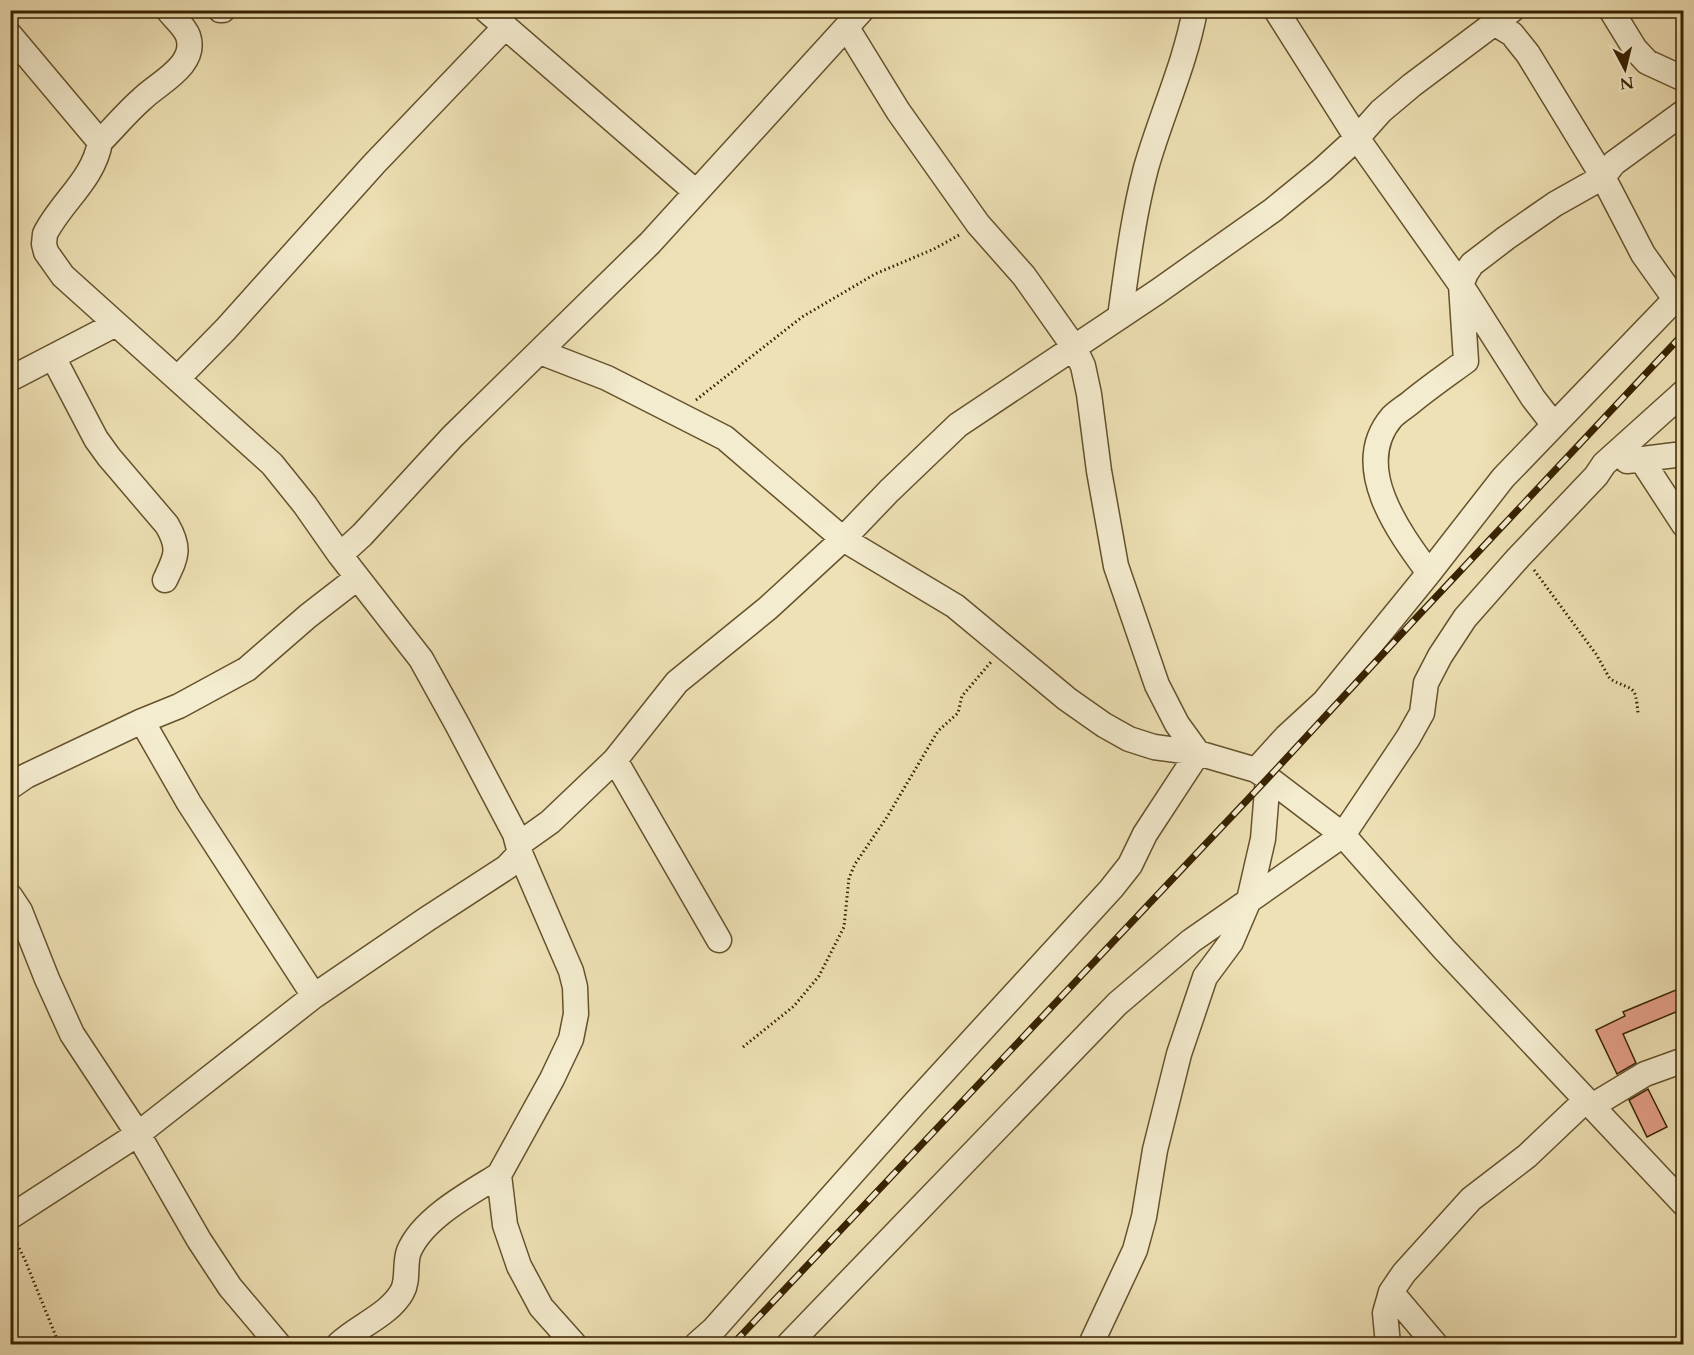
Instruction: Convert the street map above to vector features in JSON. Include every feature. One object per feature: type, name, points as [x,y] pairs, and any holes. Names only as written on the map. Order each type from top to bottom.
[{"type":"street","points":[[168,10],[188,36],[185,61],[172,76],[142,98],[100,142],[95,161],[88,173],[48,226],[44,244],[52,263],[63,276],[272,464],[421,659],[458,724],[519,849],[571,971],[575,987],[576,1014],[571,1039],[552,1079],[499,1175],[452,1204],[416,1239],[408,1254],[404,1290],[379,1315],[339,1344]]},
{"type":"street","points":[[486,10],[696,192]]},
{"type":"street","points":[[1120,317],[1136,209],[1162,117],[1190,38],[1195,10]]},
{"type":"street","points":[[1276,10],[1357,138],[1461,285],[1533,398],[1554,425]]},
{"type":"street","points":[[1611,10],[1635,49],[1647,62],[1683,79]]},
{"type":"street","points":[[10,1217],[138,1134],[314,996],[507,867],[519,849],[615,760],[677,682],[768,608],[843,539],[958,425],[1011,392],[1273,210],[1322,171],[1357,138],[1381,111],[1503,17],[1603,177],[1643,254],[1679,295],[1503,478],[1324,702],[1286,737],[1262,774],[1263,839],[1249,900],[1231,942],[1205,977],[1179,1054],[1155,1150],[1144,1217],[1135,1250],[1091,1344]]},
{"type":"street","points":[[340,555],[362,535],[452,437],[650,243],[855,19],[898,111],[978,224],[1024,276],[1074,347],[1083,366],[1116,566],[1157,685],[1177,724],[1198,753]]},
{"type":"street","points":[[178,378],[226,329],[374,164],[505,27]]},
{"type":"street","points":[[10,35],[100,142]]},
{"type":"street","points":[[1429,573],[1408,544],[1379,488],[1375,468],[1376,452],[1379,437],[1393,416],[1466,361],[1461,285],[1473,264],[1488,251],[1555,204],[1603,177],[1614,163],[1683,112]]},
{"type":"street","points":[[10,379],[116,324]]},
{"type":"street","points":[[540,352],[607,378],[725,438],[843,539],[917,581],[955,606],[1067,699],[1104,725],[1130,739],[1154,747],[1198,753],[1262,774],[1343,835],[1444,949],[1683,1204]]},
{"type":"street","points":[[53,357],[96,439],[162,518],[174,537],[176,556],[165,580]]},
{"type":"street","points":[[789,1344],[1117,1004],[1191,941],[1343,835],[1422,713],[1426,683],[1440,656],[1465,618],[1596,476],[1604,464],[1683,392]]},
{"type":"street","points":[[1642,429],[1679,456]]},
{"type":"street","points":[[1604,464],[1679,456]]},
{"type":"street","points":[[1641,459],[1683,525]]},
{"type":"street","points":[[10,787],[26,776],[179,706],[247,669],[308,616],[357,578]]},
{"type":"street","points":[[142,721],[189,803],[314,996]]},
{"type":"street","points":[[697,1344],[714,1329],[914,1104],[1111,889],[1130,865],[1145,834],[1198,753]]},
{"type":"street","points":[[615,760],[719,940]]},
{"type":"street","points":[[10,896],[20,911],[46,979],[72,1034],[138,1134],[199,1240],[230,1287],[278,1344]]},
{"type":"street","points":[[1388,1344],[1385,1313],[1391,1292],[1424,1251],[1471,1200],[1589,1103],[1645,1074],[1683,1060]]},
{"type":"street","points":[[499,1175],[505,1226],[519,1266],[541,1307],[574,1344]]},
{"type":"street","points":[[1391,1292],[1435,1344]]},
{"type":"path","points":[[673,412],[700,398],[802,317],[875,274],[934,249],[978,224]]},
{"type":"path","points":[[1518,558],[1532,568],[1562,605],[1596,654],[1610,679],[1631,687],[1635,692],[1638,714]]},
{"type":"path","points":[[743,1047],[794,1006],[819,976],[844,927],[849,878],[862,851],[887,818],[938,731],[958,712],[962,696],[975,678],[1005,648]]},
{"type":"path","points":[[10,1232],[25,1260],[59,1344]]},
{"type":"building","points":[[1683,987],[1683,1009],[1623,1034],[1636,1063],[1617,1074],[1596,1030],[1625,1016],[1623,1012]]},
{"type":"building","points":[[1648,1089],[1667,1127],[1647,1137],[1629,1100]]},
{"type":"railway","points":[[733,1344],[1268,778],[1684,333]]}]
